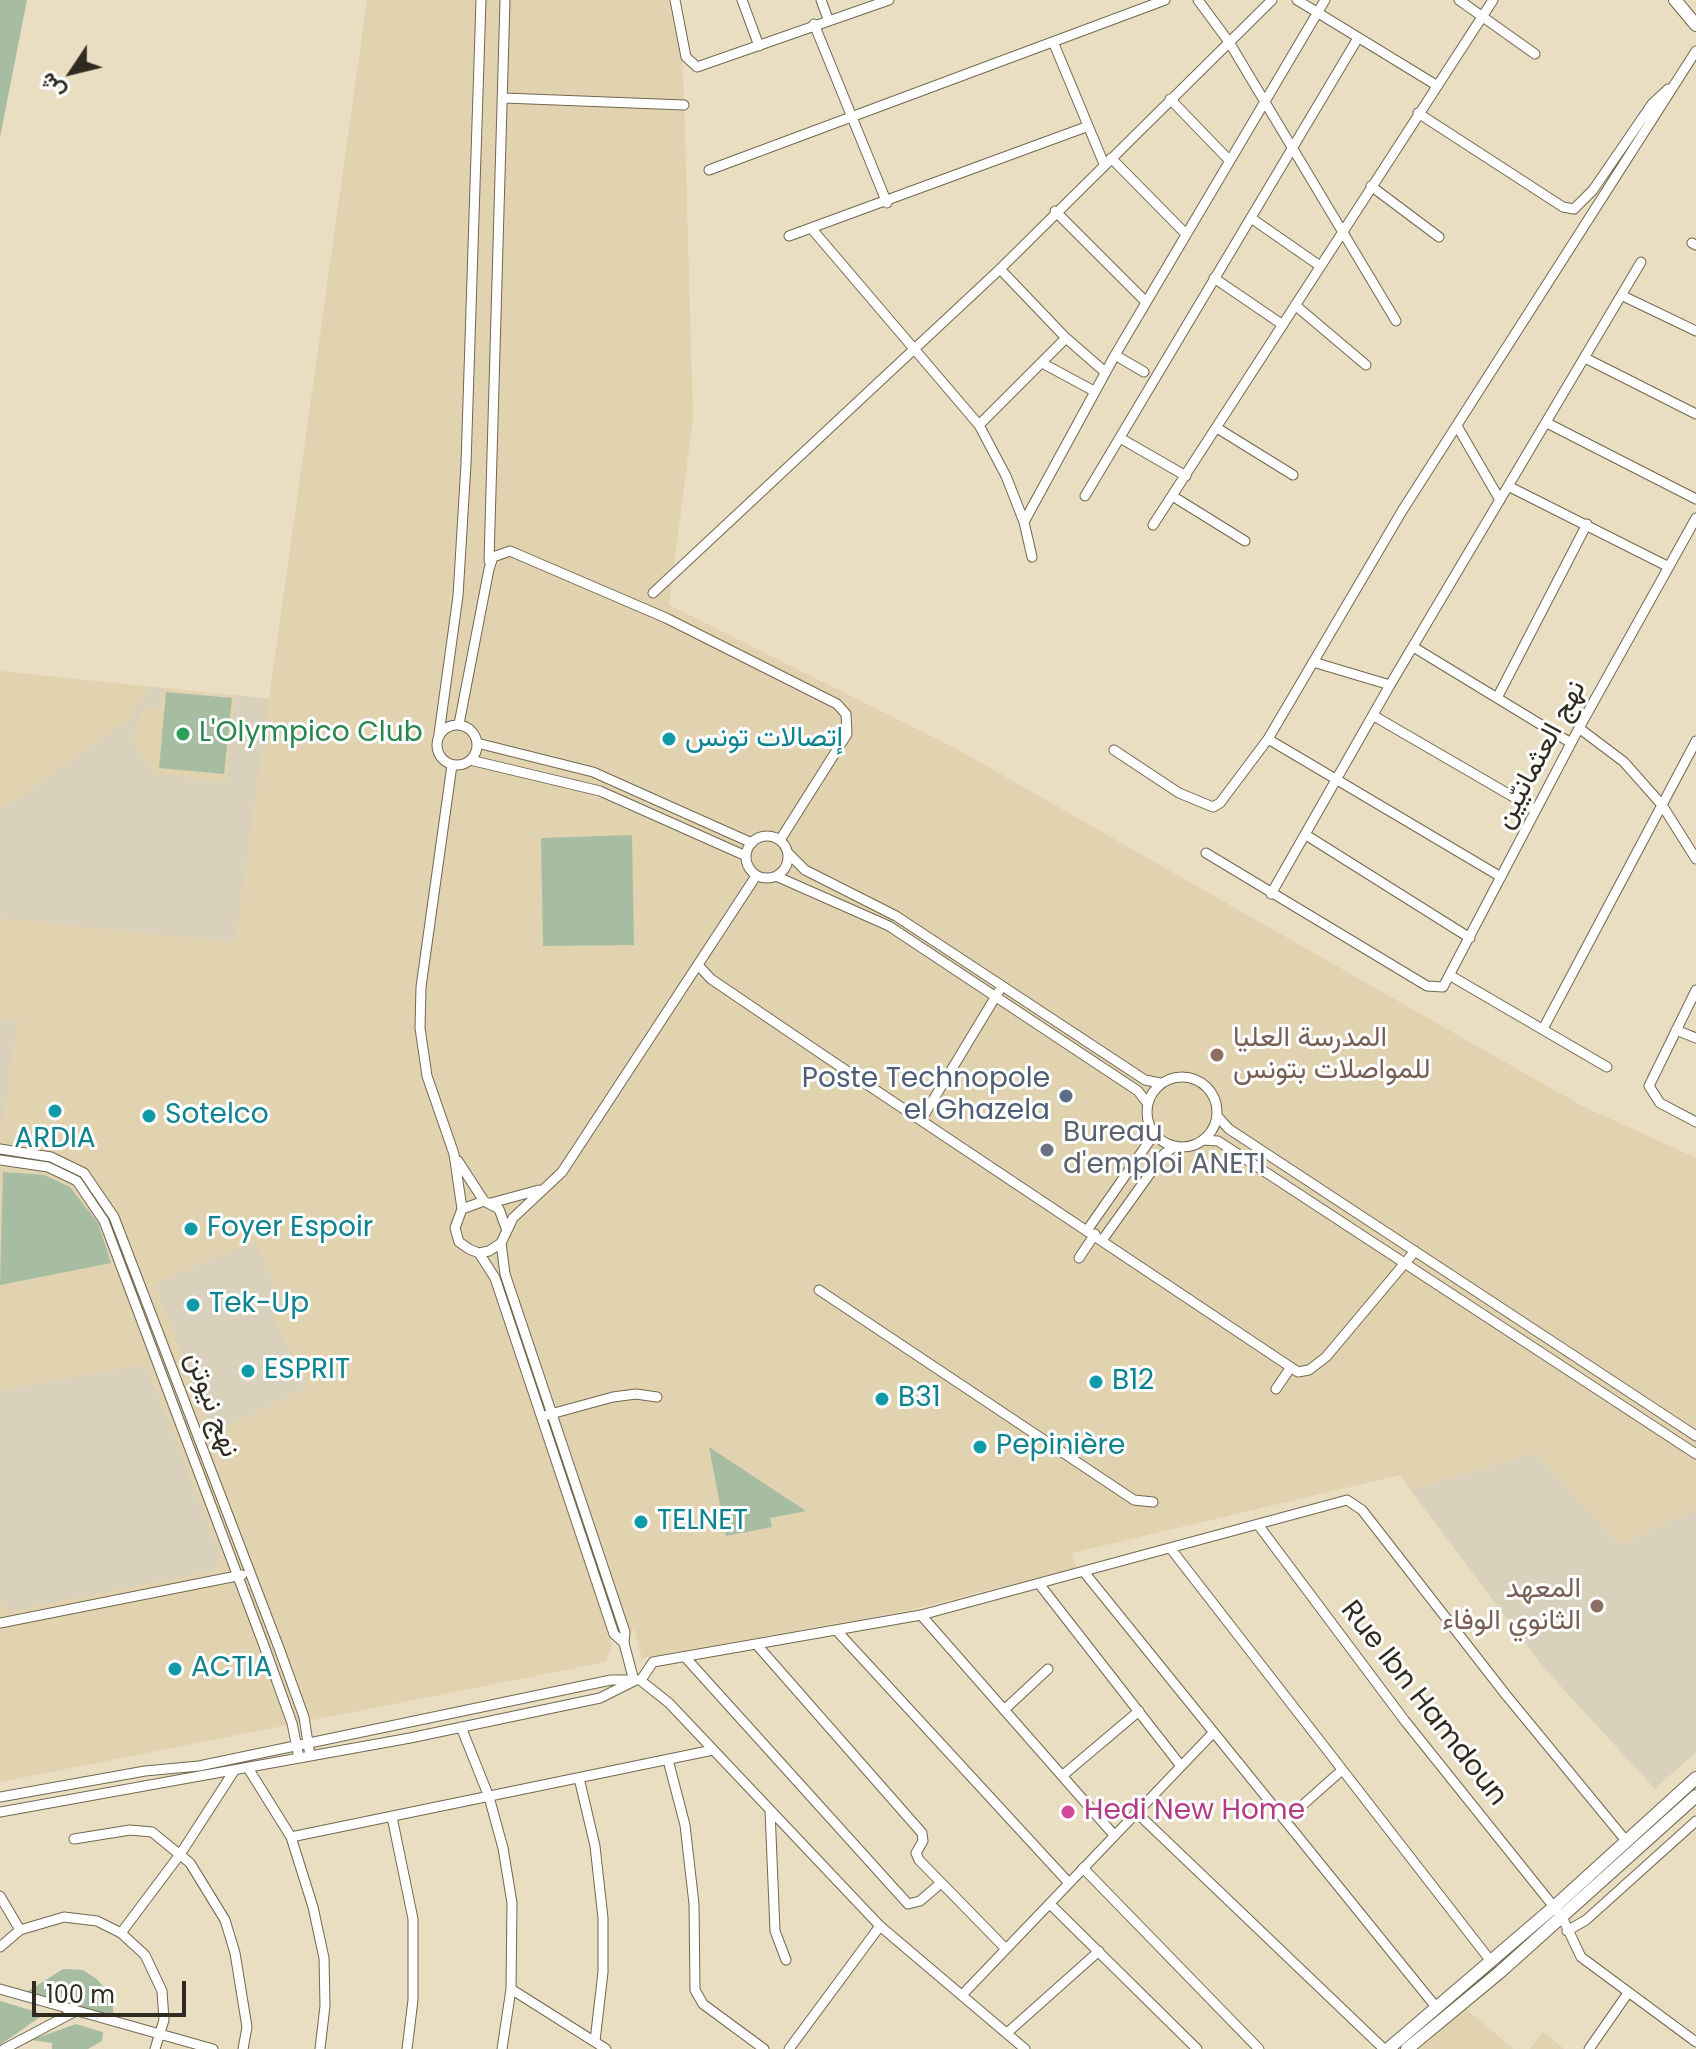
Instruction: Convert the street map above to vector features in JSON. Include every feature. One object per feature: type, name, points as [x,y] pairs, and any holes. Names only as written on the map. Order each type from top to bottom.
[{"type":"street","points":[[452,765],[437,751],[458,596],[466,464],[481,0]]},
{"type":"street","points":[[489,569],[505,0]]},
{"type":"street","points":[[675,0],[686,57],[692,66],[889,0]]},
{"type":"street","points":[[742,0],[759,46]]},
{"type":"street","points":[[821,0],[828,19]]},
{"type":"street","points":[[709,170],[1054,44],[1165,0]]},
{"type":"street","points":[[1198,0],[1265,100],[1396,321]]},
{"type":"street","points":[[653,593],[1000,269],[1055,211],[1272,0]]},
{"type":"street","points":[[1297,0],[1436,85]]},
{"type":"street","points":[[1024,522],[1094,391],[1325,0]]},
{"type":"street","points":[[1459,0],[1535,54]]},
{"type":"street","points":[[1153,525],[1174,497],[1493,0]]},
{"type":"street","points":[[1679,1],[1696,25]]},
{"type":"street","points":[[814,24],[887,203]]},
{"type":"street","points":[[1085,496],[1358,38]]},
{"type":"street","points":[[1054,44],[1086,127],[1108,161],[1186,234]]},
{"type":"street","points":[[1114,750],[1179,793],[1213,807],[1220,803],[1268,739],[1402,511],[1696,51]]},
{"type":"street","points":[[1418,113],[1563,207],[1574,209],[1593,190],[1652,104],[1679,78]]},
{"type":"street","points":[[504,98],[684,105]]},
{"type":"street","points":[[1170,99],[1229,160]]},
{"type":"street","points":[[789,236],[887,203],[1086,127]]},
{"type":"street","points":[[1371,186],[1439,237]]},
{"type":"street","points":[[1055,211],[1146,302]]},
{"type":"street","points":[[1251,218],[1320,266]]},
{"type":"street","points":[[811,228],[979,425],[1006,476],[1024,522],[1032,557]]},
{"type":"street","points":[[1271,894],[1390,685],[1587,359],[1641,262]]},
{"type":"street","points":[[1000,269],[1066,338],[1105,372]]},
{"type":"street","points":[[1214,278],[1283,325]]},
{"type":"street","points":[[1623,296],[1696,331]]},
{"type":"street","points":[[1295,305],[1366,365]]},
{"type":"street","points":[[979,425],[1066,338]]},
{"type":"street","points":[[1115,355],[1144,372]]},
{"type":"street","points":[[1587,359],[1696,414]]},
{"type":"street","points":[[1042,363],[1094,391]]},
{"type":"street","points":[[1547,423],[1696,499]]},
{"type":"street","points":[[1457,426],[1500,500]]},
{"type":"street","points":[[1217,428],[1293,475]]},
{"type":"street","points":[[1120,438],[1186,476]]},
{"type":"street","points":[[1508,486],[1667,566]]},
{"type":"street","points":[[1174,497],[1245,541]]},
{"type":"street","name":"نهج العثمانيّين","points":[[1451,976],[1579,728],[1696,518]]},
{"type":"street","points":[[1497,698],[1587,524]]},
{"type":"street","points":[[459,724],[489,569],[493,557],[510,551],[666,618],[837,704],[846,714],[847,734],[780,840]]},
{"type":"street","points":[[1415,648],[1571,743]]},
{"type":"street","points":[[1313,662],[1390,685]]},
{"type":"street","points":[[1374,716],[1536,810]]},
{"type":"street","points":[[439,734],[444,728],[459,724],[474,734],[477,743],[470,760]]},
{"type":"street","points":[[1579,728],[1624,762],[1662,805],[1696,859]]},
{"type":"street","points":[[1268,739],[1501,877]]},
{"type":"street","points":[[1544,1027],[1696,741]]},
{"type":"street","points":[[477,743],[593,772],[752,843]]},
{"type":"street","points":[[452,765],[470,760],[600,791],[746,856],[756,876]]},
{"type":"street","points":[[452,765],[421,987],[420,1028],[427,1076],[454,1154],[462,1209],[455,1228],[459,1242],[479,1253],[495,1278],[547,1415],[572,1468],[625,1632],[624,1643],[637,1681]]},
{"type":"street","points":[[1306,835],[1470,938]]},
{"type":"street","points":[[746,856],[752,843],[766,836],[780,840],[805,870],[896,916],[1145,1080],[1160,1083]]},
{"type":"street","points":[[1206,853],[1415,979],[1436,989],[1445,986],[1451,976],[1544,1027],[1607,1067]]},
{"type":"street","points":[[778,877],[785,870],[789,854]]},
{"type":"street","points":[[756,876],[778,877],[889,926],[1138,1091],[1148,1104]]},
{"type":"street","points":[[506,1228],[572,1160],[756,876]]},
{"type":"street","points":[[698,965],[711,979],[1302,1372],[1326,1357],[1415,1251]]},
{"type":"street","points":[[921,1120],[1003,985]]},
{"type":"street","points":[[1696,990],[1653,1074],[1650,1092],[1660,1103],[1696,1122]]},
{"type":"street","points":[[1676,1030],[1696,1038]]},
{"type":"street","points":[[1175,1146],[1163,1142],[1155,1133],[1147,1114],[1150,1093],[1160,1083],[1182,1076],[1200,1081],[1211,1091],[1218,1117],[1229,1129],[1696,1436]]},
{"type":"street","points":[[1203,1140],[1214,1131],[1218,1117]]},
{"type":"street","points":[[1079,1258],[1155,1133]]},
{"type":"street","points":[[1096,1234],[1164,1154],[1175,1146],[1203,1140],[1218,1141],[1696,1454]]},
{"type":"street","name":"نهج نيوتن","points":[[0,1149],[51,1157],[96,1186],[114,1217],[169,1352],[299,1703],[310,1743],[304,1757]]},
{"type":"street","points":[[454,1154],[487,1202],[505,1218],[506,1228],[501,1243],[505,1274],[561,1472],[614,1634],[624,1643]]},
{"type":"street","name":"نهج نيوتن","points":[[0,1160],[74,1174],[104,1221],[304,1757]]},
{"type":"street","points":[[462,1209],[542,1189]]},
{"type":"street","points":[[479,1253],[501,1243]]},
{"type":"street","points":[[819,1290],[1134,1500],[1153,1502]]},
{"type":"street","points":[[1276,1389],[1291,1367]]},
{"type":"street","points":[[547,1415],[625,1396],[657,1397]]},
{"type":"street","points":[[561,1472],[572,1468]]},
{"type":"street","points":[[0,1812],[234,1771],[600,1698],[637,1681],[651,1663],[921,1615],[1259,1526],[1340,1500],[1355,1503],[1627,1842]]},
{"type":"street","name":"Rue Ibn Hamdoun","points":[[1259,1526],[1405,1721],[1558,1912],[1587,1964],[1696,2042]]},
{"type":"street","points":[[1171,1549],[1490,1960]]},
{"type":"street","points":[[1084,1572],[1212,1734],[1287,1819],[1436,2007]]},
{"type":"street","points":[[0,1623],[250,1573]]},
{"type":"street","points":[[1040,1585],[1181,1766]]},
{"type":"street","points":[[921,1615],[1114,1835]]},
{"type":"street","points":[[837,1631],[1069,1883]]},
{"type":"street","points":[[757,1645],[922,1833],[923,1841],[916,1856],[1005,1948]]},
{"type":"street","points":[[685,1657],[908,1904],[920,1901],[941,1883]]},
{"type":"street","points":[[1004,1710],[1048,1669]]},
{"type":"street","points":[[0,1797],[145,1771],[199,1766],[564,1688],[620,1679],[637,1681],[669,1703],[880,1926],[1025,2049]]},
{"type":"street","points":[[1062,1776],[1139,1711]]},
{"type":"street","points":[[461,1727],[489,1797],[503,1848],[512,1903],[511,1989],[502,2049]]},
{"type":"street","points":[[963,1994],[1212,1734]]},
{"type":"street","points":[[291,1837],[713,1750]]},
{"type":"street","points":[[668,1760],[685,1825],[692,1888],[695,1990],[703,2004],[764,2049]]},
{"type":"street","points":[[248,1768],[291,1837],[313,1907],[324,1958],[325,2006],[320,2049]]},
{"type":"street","points":[[1287,1819],[1342,1770]]},
{"type":"street","points":[[121,1933],[181,1853],[234,1771]]},
{"type":"street","points":[[579,1778],[595,1846],[603,1918],[603,1972],[595,2041]]},
{"type":"street","points":[[1136,1812],[1386,2049],[1490,1960],[1558,1912],[1696,1778]]},
{"type":"street","points":[[1407,2049],[1558,1912],[1696,1796]]},
{"type":"street","points":[[770,1810],[775,1931],[786,1960]]},
{"type":"street","points":[[392,1817],[413,1919],[413,2000],[407,2049]]},
{"type":"street","points":[[1567,1931],[1586,1920],[1696,1821]]},
{"type":"street","points":[[74,1839],[119,1831],[143,1831],[161,1837],[181,1853],[225,1920],[242,1978],[247,2027],[243,2049]]},
{"type":"street","points":[[1083,1868],[1259,2049]]},
{"type":"street","points":[[0,1896],[20,1930]]},
{"type":"street","points":[[1050,1904],[1197,2049]]},
{"type":"street","points":[[0,1947],[20,1930],[64,1917],[97,1921],[121,1933],[145,1955],[162,1991],[161,2034],[155,2049]]},
{"type":"street","points":[[789,2049],[880,1926]]},
{"type":"street","points":[[1007,2033],[1099,1951]]},
{"type":"street","points":[[0,1989],[213,2049]]},
{"type":"street","points":[[511,1989],[606,2049]]},
{"type":"street","points":[[1589,2049],[1628,1993]]},
{"type":"street","points":[[4,2049],[74,2012]]},
{"type":"shaded area","points":[[367,0],[669,0],[683,68],[693,417],[669,605],[953,747],[1582,1106],[1696,1158],[1696,1510],[1619,1545],[1536,1453],[1410,1490],[1400,1475],[1072,1553],[1076,1568],[901,1612],[642,1658],[634,1630],[609,1636],[612,1646],[606,1662],[0,1782],[0,671],[269,699]]},
{"type":"shaded area","points":[[150,687],[163,688],[160,710],[144,708],[133,728],[135,739],[131,742],[155,774],[227,782],[235,695],[269,699],[235,942],[0,918],[0,811],[127,721]]},
{"type":"shaded area","points":[[0,1019],[17,1020],[0,1138]]},
{"type":"shaded area","points":[[254,1241],[284,1307],[272,1314],[308,1386],[214,1433],[155,1284]]},
{"type":"shaded area","points":[[146,1364],[220,1557],[213,1570],[10,1611],[0,1600],[0,1391]]},
{"type":"shaded area","name":"المعهد الثانوي الوفاء","points":[[1536,1453],[1619,1545],[1696,1510],[1696,1752],[1655,1789],[1544,1668],[1410,1490]]},
{"type":"shaded area","points":[[1464,2007],[1513,2049],[1415,2049]]},
{"type":"shaded area","points":[[1543,2032],[1564,2049],[1530,2049]]},
{"type":"green space","points":[[0,0],[27,0],[0,137]]},
{"type":"green space","name":"L'Olympico Club","points":[[166,692],[232,698],[224,774],[159,768]]},
{"type":"green space","points":[[632,835],[634,945],[543,946],[541,838]]},
{"type":"green space","points":[[3,1172],[44,1175],[70,1187],[98,1223],[111,1263],[0,1285]]},
{"type":"green space","points":[[709,1447],[806,1511],[770,1518],[772,1527],[726,1536]]},
{"type":"green space","points":[[63,1969],[83,1970],[98,1980],[113,2000],[113,2018],[25,1993]]},
{"type":"green space","points":[[0,2001],[37,2012],[40,2017],[0,2045]]},
{"type":"green space","points":[[76,2024],[103,2032],[102,2041],[88,2049],[52,2049],[52,2043],[31,2040]]},
{"type":"place","name":"L'Olympico Club","points":[[183,734]]},
{"type":"place","name":"إتصالات تونس","points":[[669,739]]},
{"type":"place","name":"المدرسة العليا للمواصلات بتونس","points":[[1217,1055]]},
{"type":"place","name":"Poste Technopole el Ghazela","points":[[1066,1096]]},
{"type":"place","name":"ARDIA","points":[[55,1111]]},
{"type":"place","name":"Sotelco","points":[[149,1116]]},
{"type":"place","name":"Bureau d'emploi ANETI","points":[[1047,1150]]},
{"type":"place","name":"Foyer Espoir","points":[[191,1229]]},
{"type":"place","name":"Tek-Up","points":[[193,1305]]},
{"type":"place","name":"ESPRIT","points":[[248,1371]]},
{"type":"place","name":"B12","points":[[1096,1382]]},
{"type":"place","name":"B31","points":[[882,1399]]},
{"type":"place","name":"Pepinière","points":[[980,1447]]},
{"type":"place","name":"TELNET","points":[[641,1522]]},
{"type":"place","name":"المعهد الثانوي الوفاء","points":[[1597,1606]]},
{"type":"place","name":"ACTIA","points":[[175,1669]]},
{"type":"place","name":"Hedi New Home","points":[[1068,1812]]}]
